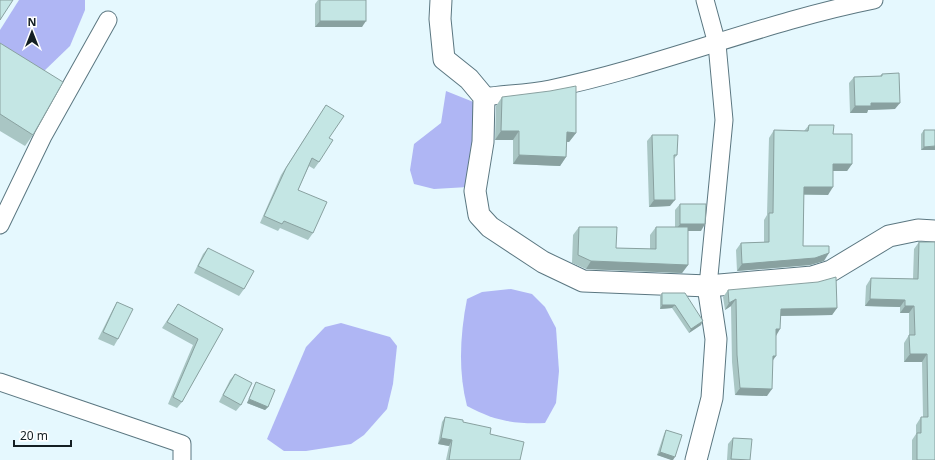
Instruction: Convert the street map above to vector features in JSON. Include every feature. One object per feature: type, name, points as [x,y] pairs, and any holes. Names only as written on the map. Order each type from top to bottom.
[{"type":"street","points":[[442,0],[440,19],[444,59],[469,79],[484,97],[483,142],[475,191],[480,214],[490,227],[543,262],[583,281],[708,286],[812,277],[831,272],[889,236],[918,230],[935,232]]},
{"type":"street","points":[[696,460],[712,398],[716,339],[708,286],[724,120],[717,44],[705,0]]},
{"type":"street","points":[[484,97],[549,89],[717,44],[776,25],[874,0]]},
{"type":"street","points":[[0,225],[43,136],[108,20]]},
{"type":"street","points":[[0,382],[182,444],[182,460]]},
{"type":"water","points":[[19,0],[85,0],[85,10],[70,46],[42,73],[0,50],[0,30]]},
{"type":"water","points":[[446,91],[476,103],[479,110],[468,187],[434,189],[414,184],[410,170],[414,144],[441,123]]},
{"type":"water","points":[[511,289],[532,294],[545,307],[556,328],[559,371],[556,403],[545,423],[523,423],[504,420],[486,415],[467,406],[462,380],[461,353],[467,299],[482,292]]},
{"type":"water","points":[[341,323],[390,337],[397,346],[393,384],[387,409],[364,435],[351,444],[306,451],[284,451],[267,439],[306,347],[325,327]]},
{"type":"building","points":[[0,0],[13,0],[0,20]]},
{"type":"building","points":[[320,0],[366,0],[366,21],[320,21]]},
{"type":"building","points":[[0,43],[63,82],[33,135],[0,114]]},
{"type":"building","points":[[899,73],[900,103],[871,103],[871,106],[855,106],[854,77],[882,76],[882,74]]},
{"type":"building","points":[[576,86],[576,133],[567,132],[566,157],[519,155],[519,131],[501,131],[502,97]]},
{"type":"building","points":[[326,105],[344,116],[329,138],[333,140],[319,162],[312,158],[298,190],[327,202],[313,233],[284,221],[282,224],[264,216],[286,168]]},
{"type":"building","points":[[809,125],[834,125],[833,134],[852,134],[852,164],[833,164],[833,187],[804,187],[803,246],[829,246],[829,253],[815,258],[742,264],[741,243],[769,242],[769,213],[773,213],[774,130],[808,131]]},
{"type":"building","points":[[924,130],[935,130],[935,146],[924,147]]},
{"type":"building","points":[[652,135],[678,135],[677,155],[674,155],[675,200],[654,200]]},
{"type":"building","points":[[680,204],[706,204],[705,224],[680,224]]},
{"type":"building","points":[[579,227],[617,227],[616,248],[656,249],[656,227],[688,227],[688,265],[591,261],[578,255]]},
{"type":"building","points":[[919,242],[935,242],[935,460],[917,460],[917,433],[921,433],[921,417],[928,417],[927,354],[910,354],[909,335],[915,335],[914,306],[905,306],[905,300],[870,299],[871,278],[918,279]]},
{"type":"building","points":[[208,248],[254,271],[244,289],[198,266]]},
{"type":"building","points":[[836,277],[837,308],[781,309],[780,329],[776,329],[776,356],[773,356],[772,389],[740,388],[737,355],[736,299],[729,303],[728,290],[818,282]]},
{"type":"building","points":[[662,293],[685,293],[703,321],[691,329],[675,305],[662,305]]},
{"type":"building","points":[[117,302],[133,309],[118,339],[103,332]]},
{"type":"building","points":[[178,304],[223,329],[182,402],[173,397],[198,339],[167,322]]},
{"type":"building","points":[[235,374],[252,383],[241,405],[223,395]]},
{"type":"building","points":[[256,382],[275,390],[268,407],[249,399]]},
{"type":"building","points":[[445,417],[463,420],[463,422],[491,428],[490,434],[524,442],[520,460],[449,460],[452,440],[441,438]]},
{"type":"building","points":[[666,430],[682,435],[675,457],[660,452]]},
{"type":"building","points":[[733,438],[752,439],[750,460],[731,459]]}]
